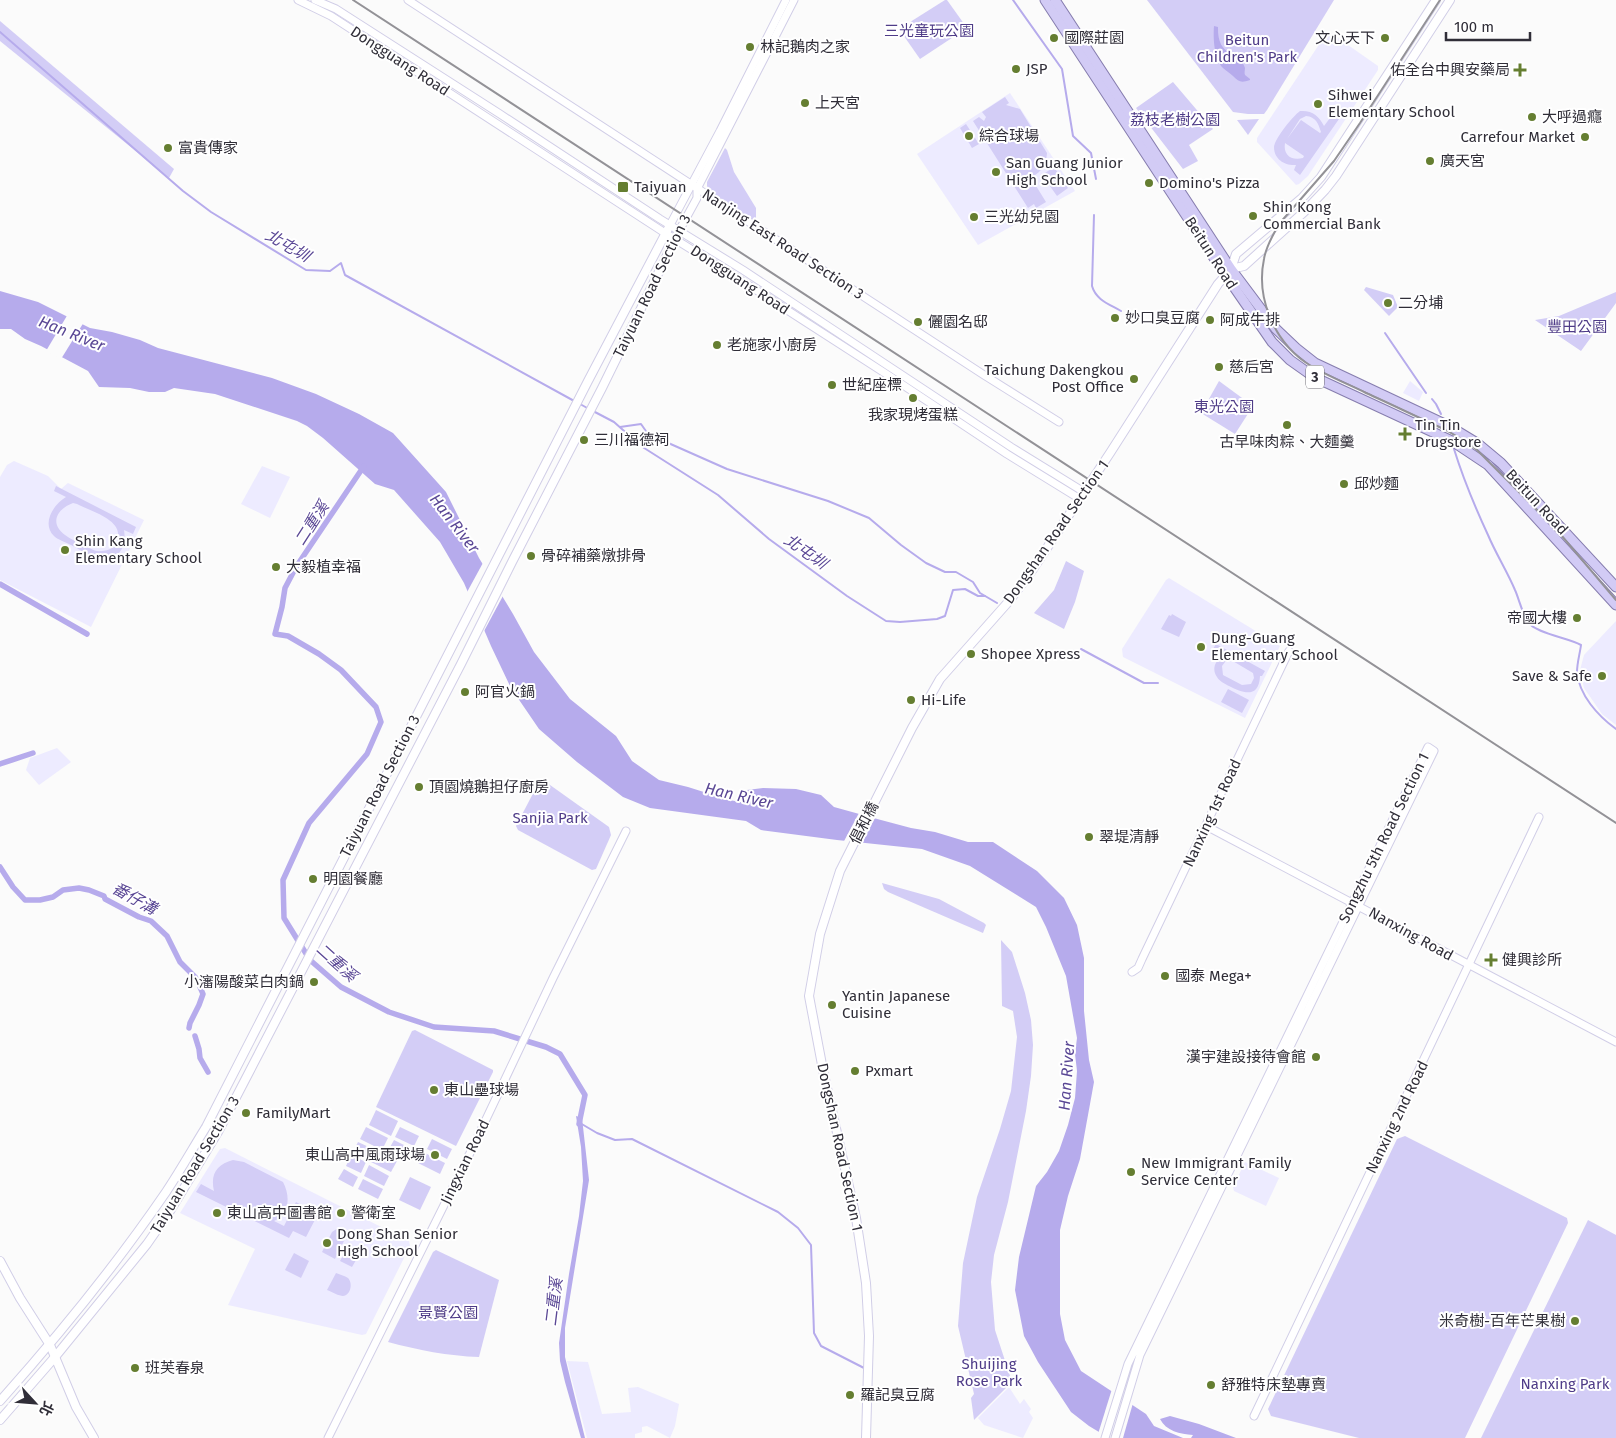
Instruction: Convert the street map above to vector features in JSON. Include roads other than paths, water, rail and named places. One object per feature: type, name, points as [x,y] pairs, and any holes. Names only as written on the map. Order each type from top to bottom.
[{"type":"main road","name":"Beitun Road","points":[[1045,0],[1228,272],[1276,329],[1308,358],[1346,378],[1449,426],[1477,443],[1501,463],[1616,587]]},
{"type":"main road","name":"Beitun Road","points":[[1055,0],[1268,337],[1298,366],[1329,384],[1452,441],[1488,465],[1616,605]]},
{"type":"main road","name":"Dongshan Road Section 1","points":[[883,785],[940,679],[1010,600],[1082,496],[1152,388],[1178,344],[1228,272],[1236,254],[1302,198],[1321,177],[1436,0]]},
{"type":"main road","points":[[1228,272],[1244,266],[1325,190],[1450,0]]},
{"type":"main road","name":"Taiyuan Road Section 3","points":[[0,1401],[50,1345],[108,1271],[167,1191],[206,1126],[670,225]]},
{"type":"main road","name":"Taiyuan Road Section 3","points":[[0,1420],[55,1357],[147,1244],[170,1211],[218,1132],[464,658],[596,400],[679,231]]},
{"type":"main road","name":"倡和橋","points":[[845,861],[883,785]]},
{"type":"main road","name":"Dongshan Road Section 1","points":[[845,861],[820,934],[809,996],[823,1070],[856,1218],[866,1283],[869,1336],[866,1438]]},
{"type":"main road","points":[[0,1260],[20,1298],[50,1345],[76,1407],[94,1438]]},
{"type":"street","name":"Dongguang Road","points":[[298,0],[336,10],[463,90],[679,231],[743,270],[1012,447],[1082,496]]},
{"type":"street","name":"Nanjing East Road Section 3","points":[[408,0],[1059,422]]},
{"type":"street","name":"Taiyuan Road Section 3","points":[[679,231],[697,198],[694,187],[786,0]]},
{"type":"street","name":"Taiyuan Road Section 3","points":[[670,225],[694,187],[794,0]]},
{"type":"street","name":"Dongguang Road","points":[[316,4],[331,16],[874,366],[1007,454],[1082,496]]},
{"type":"street","name":"Nanxing 1st Road","points":[[1132,972],[1138,968],[1289,651]]},
{"type":"street","name":"Songzhu 5th Road Section 1","points":[[1105,1438],[1128,1364],[1356,904],[1434,751],[1428,748],[1356,904],[1140,1355],[1115,1438]]},
{"type":"street","name":"Nanxing 2nd Road","points":[[1254,1416],[1539,817]]},
{"type":"street","name":"Nanxing Road","points":[[1206,826],[1616,1042]]},
{"type":"street","name":"Jingxian Road","points":[[328,1438],[471,1151],[626,831]]},
{"type":"water","points":[[1214,26],[1218,27],[1221,44],[1229,53],[1239,58],[1245,68],[1245,75],[1250,80],[1239,81],[1220,64],[1215,48]]},
{"type":"water","name":"Han River","points":[[0,291],[38,302],[90,328],[112,332],[140,340],[158,348],[272,378],[316,394],[359,414],[393,433],[446,492],[479,558],[534,652],[570,699],[616,736],[632,761],[659,780],[741,802],[747,790],[763,788],[796,789],[821,795],[834,807],[881,820],[935,832],[968,842],[993,842],[1037,871],[1064,898],[1077,925],[1084,958],[1084,1011],[1089,1060],[1094,1082],[1080,1159],[1068,1196],[1060,1230],[1060,1314],[1065,1340],[1081,1371],[1146,1414],[1154,1426],[1183,1438],[1109,1438],[1089,1426],[1071,1412],[1038,1362],[1024,1336],[1015,1290],[1019,1257],[1036,1186],[1047,1172],[1059,1151],[1068,1125],[1075,1098],[1077,1071],[1075,1054],[1077,1038],[1066,976],[1036,907],[970,866],[922,849],[761,830],[746,821],[650,808],[623,797],[577,762],[539,729],[511,688],[464,583],[440,542],[394,490],[375,484],[323,438],[297,421],[215,394],[174,388],[165,392],[149,392],[130,388],[99,387],[88,371],[25,339],[11,329],[0,329]]},
{"type":"water","name":"二重溪","points":[[576,1116],[582,1118],[589,1180],[565,1328],[565,1357],[585,1438],[581,1438],[565,1382],[560,1361],[559,1343],[583,1181],[581,1147]]},
{"type":"water","points":[[1170,1416],[1199,1424],[1236,1438],[1191,1438],[1193,1435],[1174,1431],[1160,1419]]},
{"type":"waterway","points":[[1013,0],[1062,69],[1073,136],[1091,153],[1096,179]]},
{"type":"waterway","name":"北屯圳","points":[[0,32],[183,191],[211,212],[306,270],[330,271],[341,263],[345,275],[576,402]]},
{"type":"waterway","points":[[1094,215],[1092,286],[1100,298],[1121,311]]},
{"type":"waterway","points":[[1385,333],[1426,393]]},
{"type":"waterway","points":[[1432,399],[1441,414]]},
{"type":"waterway","name":"北屯圳","points":[[580,404],[589,409]]},
{"type":"waterway","name":"北屯圳","points":[[593,411],[614,422],[641,446],[718,495],[769,539],[847,596],[886,621],[900,622],[937,619],[945,616],[953,590],[965,589],[978,596],[985,596]]},
{"type":"waterway","name":"北屯圳","points":[[620,427],[641,424],[648,434],[727,469],[828,501],[869,518],[926,563],[945,572],[956,572],[973,582],[980,593],[997,603]]},
{"type":"waterway","points":[[1454,449],[1474,503],[1517,594],[1525,617],[1535,628],[1581,645],[1577,672],[1581,689],[1596,711],[1616,729]]},
{"type":"waterway","name":"二重溪","points":[[364,466],[296,567],[285,588],[275,634],[288,636],[319,654],[341,670],[376,707],[381,722],[367,754],[309,823],[283,880],[284,918],[310,960],[341,987],[389,1012],[434,1027],[494,1031],[546,1047],[560,1054],[585,1095],[579,1124]]},
{"type":"waterway","name":"番仔溝","points":[[0,584],[87,634]]},
{"type":"waterway","points":[[1081,649],[1144,683],[1158,683]]},
{"type":"waterway","name":"番仔溝","points":[[0,764],[33,753]]},
{"type":"waterway","name":"番仔溝","points":[[0,867],[13,887],[25,900],[40,900],[53,897],[63,890],[79,888],[104,896],[105,899],[139,917],[151,921],[167,936],[180,962],[196,978],[203,994],[189,1028]]},
{"type":"waterway","name":"番仔溝","points":[[195,1036],[200,1058],[208,1072]]},
{"type":"waterway","points":[[580,1123],[597,1133],[615,1140],[632,1139],[778,1212],[798,1228],[811,1245],[814,1333],[821,1346],[864,1368]]},
{"type":"railway","points":[[353,0],[1616,823]]},
{"type":"railway","points":[[1440,0],[1334,161],[1279,224],[1268,245],[1264,259],[1262,273],[1265,302],[1276,329],[1284,342],[1305,362],[1335,379],[1446,430],[1477,450],[1556,529],[1616,600]]},
{"type":"place","name":"國際莊園","points":[[1054,38]]},
{"type":"place","name":"文心天下","points":[[1385,38]]},
{"type":"place","name":"林記鵝肉之家","points":[[750,47]]},
{"type":"place","name":"JSP","points":[[1016,69]]},
{"type":"place","name":"佑全台中興安藥局","points":[[1520,70]]},
{"type":"place","name":"上天宮","points":[[805,103]]},
{"type":"place","name":"Sihwei Elementary School","points":[[1318,104]]},
{"type":"place","name":"大呼過癮","points":[[1532,117]]},
{"type":"place","name":"綜合球場","points":[[969,136]]},
{"type":"place","name":"Carrefour Market","points":[[1585,137]]},
{"type":"place","name":"富貴傳家","points":[[168,148]]},
{"type":"place","name":"廣天宮","points":[[1430,161]]},
{"type":"place","name":"San Guang Junior High School","points":[[996,172]]},
{"type":"place","name":"Domino's Pizza","points":[[1149,183]]},
{"type":"place","name":"Taiyuan","points":[[623,187]]},
{"type":"place","name":"Shin Kong Commercial Bank","points":[[1253,216]]},
{"type":"place","name":"三光幼兒園","points":[[974,217]]},
{"type":"place","name":"二分埔","points":[[1388,303]]},
{"type":"place","name":"妙口臭豆腐","points":[[1115,318]]},
{"type":"place","name":"阿成牛排","points":[[1210,320]]},
{"type":"place","name":"儷園名邸","points":[[918,322]]},
{"type":"place","name":"老施家小廚房","points":[[717,345]]},
{"type":"place","name":"慈后宮","points":[[1219,367]]},
{"type":"place","name":"Taichung Dakengkou Post Office","points":[[1134,379]]},
{"type":"place","name":"世紀座標","points":[[832,385]]},
{"type":"place","name":"我家現烤蛋糕","points":[[913,398]]},
{"type":"place","name":"古早味肉粽、大麵羹","points":[[1287,425]]},
{"type":"place","name":"Tin Tin Drugstore","points":[[1405,434]]},
{"type":"place","name":"三川福德祠","points":[[584,440]]},
{"type":"place","name":"邱炒麵","points":[[1344,484]]},
{"type":"place","name":"Shin Kang Elementary School","points":[[65,550]]},
{"type":"place","name":"骨碎補藥燉排骨","points":[[531,556]]},
{"type":"place","name":"大毅植幸福","points":[[276,567]]},
{"type":"place","name":"帝國大樓","points":[[1577,618]]},
{"type":"place","name":"Dung-Guang Elementary School","points":[[1201,647]]},
{"type":"place","name":"Shopee Xpress","points":[[971,654]]},
{"type":"place","name":"Save & Safe","points":[[1602,676]]},
{"type":"place","name":"阿官火鍋","points":[[465,692]]},
{"type":"place","name":"Hi-Life","points":[[911,700]]},
{"type":"place","name":"頂園燒鵝担仔廚房","points":[[419,787]]},
{"type":"place","name":"翠堤清靜","points":[[1089,837]]},
{"type":"place","name":"明園餐廳","points":[[313,879]]},
{"type":"place","name":"健興診所","points":[[1491,960]]},
{"type":"place","name":"國泰 Mega+","points":[[1165,976]]},
{"type":"place","name":"小瀋陽酸菜白肉鍋","points":[[314,982]]},
{"type":"place","name":"Yantin Japanese Cuisine","points":[[832,1005]]},
{"type":"place","name":"漢宇建設接待會館","points":[[1316,1057]]},
{"type":"place","name":"Pxmart","points":[[855,1071]]},
{"type":"place","name":"東山壘球場","points":[[434,1090]]},
{"type":"place","name":"FamilyMart","points":[[246,1113]]},
{"type":"place","name":"東山高中風雨球場","points":[[435,1155]]},
{"type":"place","name":"New Immigrant Family Service Center","points":[[1131,1172]]},
{"type":"place","name":"東山高中圖書館","points":[[217,1213]]},
{"type":"place","name":"警衛室","points":[[341,1213]]},
{"type":"place","name":"Dong Shan Senior High School","points":[[327,1243]]},
{"type":"place","name":"米奇樹-百年芒果樹","points":[[1575,1321]]},
{"type":"place","name":"班芙春泉","points":[[135,1368]]},
{"type":"place","name":"舒雅特床墊專賣","points":[[1211,1385]]},
{"type":"place","name":"羅記臭豆腐","points":[[850,1395]]},
{"type":"park label","name":"三光童玩公園","points":[[929,31]]},
{"type":"park label","name":"Beitun Children's Park","points":[[1247,48]]},
{"type":"park label","name":"荔枝老樹公園","points":[[1175,120]]},
{"type":"park label","name":"豐田公園","points":[[1577,327]]},
{"type":"park label","name":"東光公園","points":[[1224,407]]},
{"type":"park label","name":"Sanjia Park","points":[[550,818]]},
{"type":"park label","name":"景賢公園","points":[[448,1313]]},
{"type":"park label","name":"Shuijing Rose Park","points":[[989,1372]]},
{"type":"park label","name":"Nanxing Park","points":[[1565,1384]]}]
